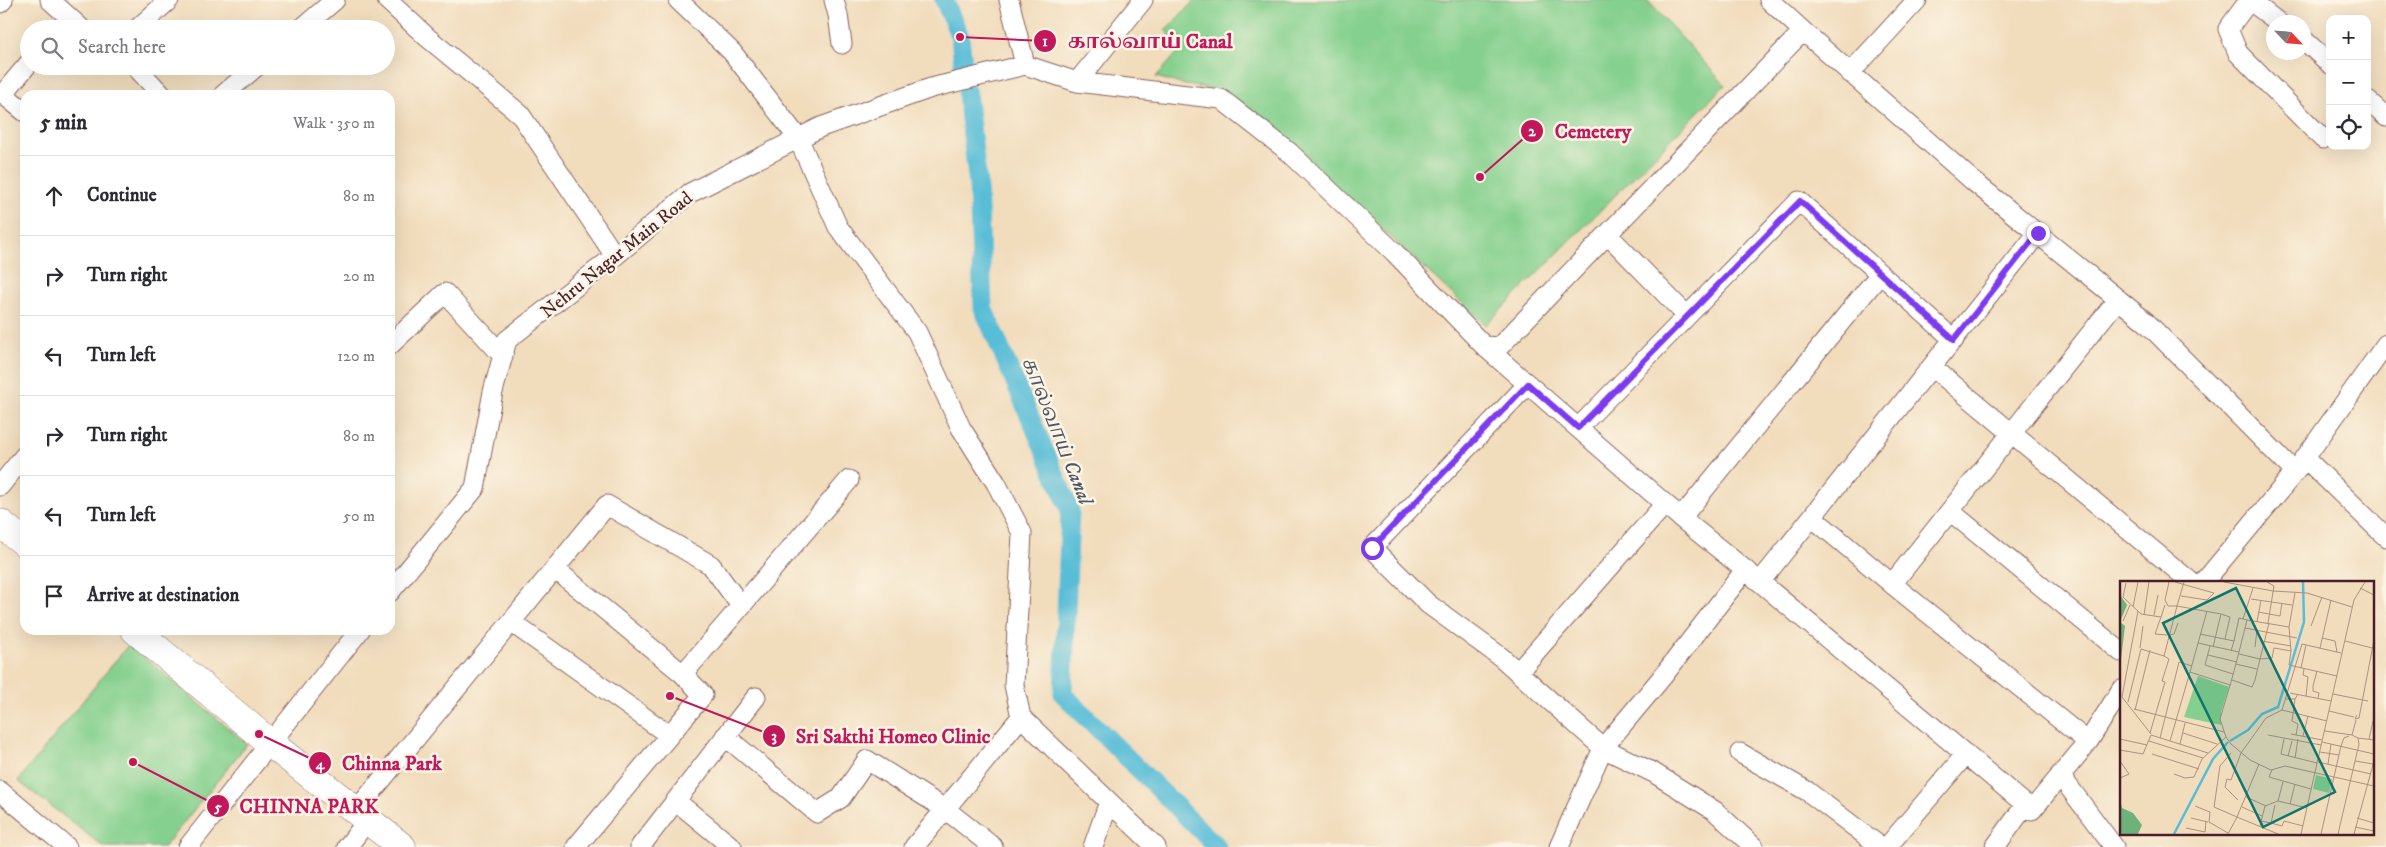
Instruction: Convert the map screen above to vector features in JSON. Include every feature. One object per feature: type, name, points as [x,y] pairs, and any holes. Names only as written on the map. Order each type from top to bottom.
[{"type":"main road","points":[[0,523],[20,539]]},
{"type":"main road","points":[[145,635],[270,744],[402,847]]},
{"type":"street","points":[[0,3],[3,0]]},
{"type":"street","points":[[50,0],[61,20]]},
{"type":"street","points":[[147,20],[170,0]]},
{"type":"street","points":[[312,20],[335,0]]},
{"type":"street","points":[[387,0],[428,38],[520,114],[615,256]]},
{"type":"street","points":[[678,0],[732,52],[798,138],[838,227],[917,332],[962,428],[996,483],[1022,533],[1014,685],[1021,717],[1156,847]]},
{"type":"street","points":[[834,0],[842,44]]},
{"type":"street","points":[[1009,0],[1025,65],[1077,82],[1222,99],[1296,158],[1394,252],[1484,346],[1681,518],[1746,570],[2032,810],[2088,742],[2120,692]]},
{"type":"street","points":[[1077,82],[1142,0]]},
{"type":"street","points":[[1769,0],[1973,181],[2146,322],[2300,465],[2386,537]]},
{"type":"street","points":[[1850,73],[1917,0]]},
{"type":"street","points":[[2268,15],[2249,1],[2228,29],[2238,53],[2323,138]]},
{"type":"street","points":[[1484,346],[1499,347],[1804,31]]},
{"type":"street","points":[[2311,46],[2326,60]]},
{"type":"street","name":"Nehru Nagar Main Road","points":[[395,586],[475,488],[493,392],[508,340],[615,256],[690,193],[821,126],[930,88],[1025,65]]},
{"type":"street","points":[[20,74],[1,96],[20,109]]},
{"type":"street","points":[[143,75],[157,90]]},
{"type":"street","points":[[229,90],[246,75]]},
{"type":"street","points":[[2371,104],[2386,117]]},
{"type":"street","points":[[1578,428],[1800,201],[1954,340]]},
{"type":"street","points":[[1760,582],[1813,518],[2038,233]]},
{"type":"street","points":[[1608,234],[1687,316]]},
{"type":"street","points":[[1681,518],[1880,274]]},
{"type":"street","points":[[395,340],[445,292],[503,356]]},
{"type":"street","points":[[1892,584],[2118,299]]},
{"type":"street","points":[[2205,581],[2300,465],[2386,344]]},
{"type":"street","points":[[1932,367],[2190,581]]},
{"type":"street","points":[[1528,384],[1372,548],[1428,604],[1501,657],[1603,748],[1654,773],[1715,811],[1754,847]]},
{"type":"street","points":[[0,486],[20,461]]},
{"type":"street","points":[[683,674],[849,480]]},
{"type":"street","points":[[1518,672],[1665,504]]},
{"type":"street","points":[[347,847],[362,816],[511,622],[607,506],[711,565],[741,606]]},
{"type":"street","points":[[1950,511],[2120,651]]},
{"type":"street","points":[[1813,518],[2088,742]]},
{"type":"street","points":[[555,569],[683,674],[703,695],[576,847]]},
{"type":"street","points":[[1559,847],[1603,748],[1663,676],[1746,570]]},
{"type":"street","points":[[511,622],[669,735]]},
{"type":"street","points":[[188,847],[356,635]]},
{"type":"street","points":[[640,847],[756,697]]},
{"type":"street","points":[[914,847],[1021,717]]},
{"type":"street","points":[[726,736],[817,813],[841,798],[868,760],[945,809],[993,847]]},
{"type":"street","points":[[1740,753],[1807,791],[1881,847]]},
{"type":"street","points":[[1887,847],[1966,754]]},
{"type":"street","points":[[2060,775],[2114,847]]},
{"type":"street","points":[[0,791],[68,847]]},
{"type":"street","points":[[676,801],[732,847]]},
{"type":"street","points":[[1093,847],[1109,802]]},
{"type":"street","points":[[1995,847],[2026,804]]},
{"type":"green space","points":[[1195,0],[1647,0],[1725,85],[1486,325],[1372,220],[1220,90],[1185,85],[1156,77],[1182,48],[1165,30]]},
{"type":"green space","points":[[129,644],[247,744],[164,847],[104,847],[18,781]]},
{"type":"waterway","name":"கால்வாய் Canal","points":[[944,0],[960,37],[963,64]]},
{"type":"waterway","name":"கால்வாய் Canal","points":[[967,93],[978,185],[983,308],[1070,510],[1063,694],[1217,847]]},
{"type":"place","name":"கால்வாய் Canal","points":[[960,37]]},
{"type":"place","name":"Cemetery","points":[[1480,177]]},
{"type":"place","name":"Sri Sakthi Homeo Clinic","points":[[670,696]]},
{"type":"place","name":"Chinna Park","points":[[259,734]]},
{"type":"place","name":"CHINNA PARK","points":[[133,762]]},
{"type":"route","points":[[1372,548],[1528,384],[1578,428],[1800,201],[1954,340],[2038,233]]}]
